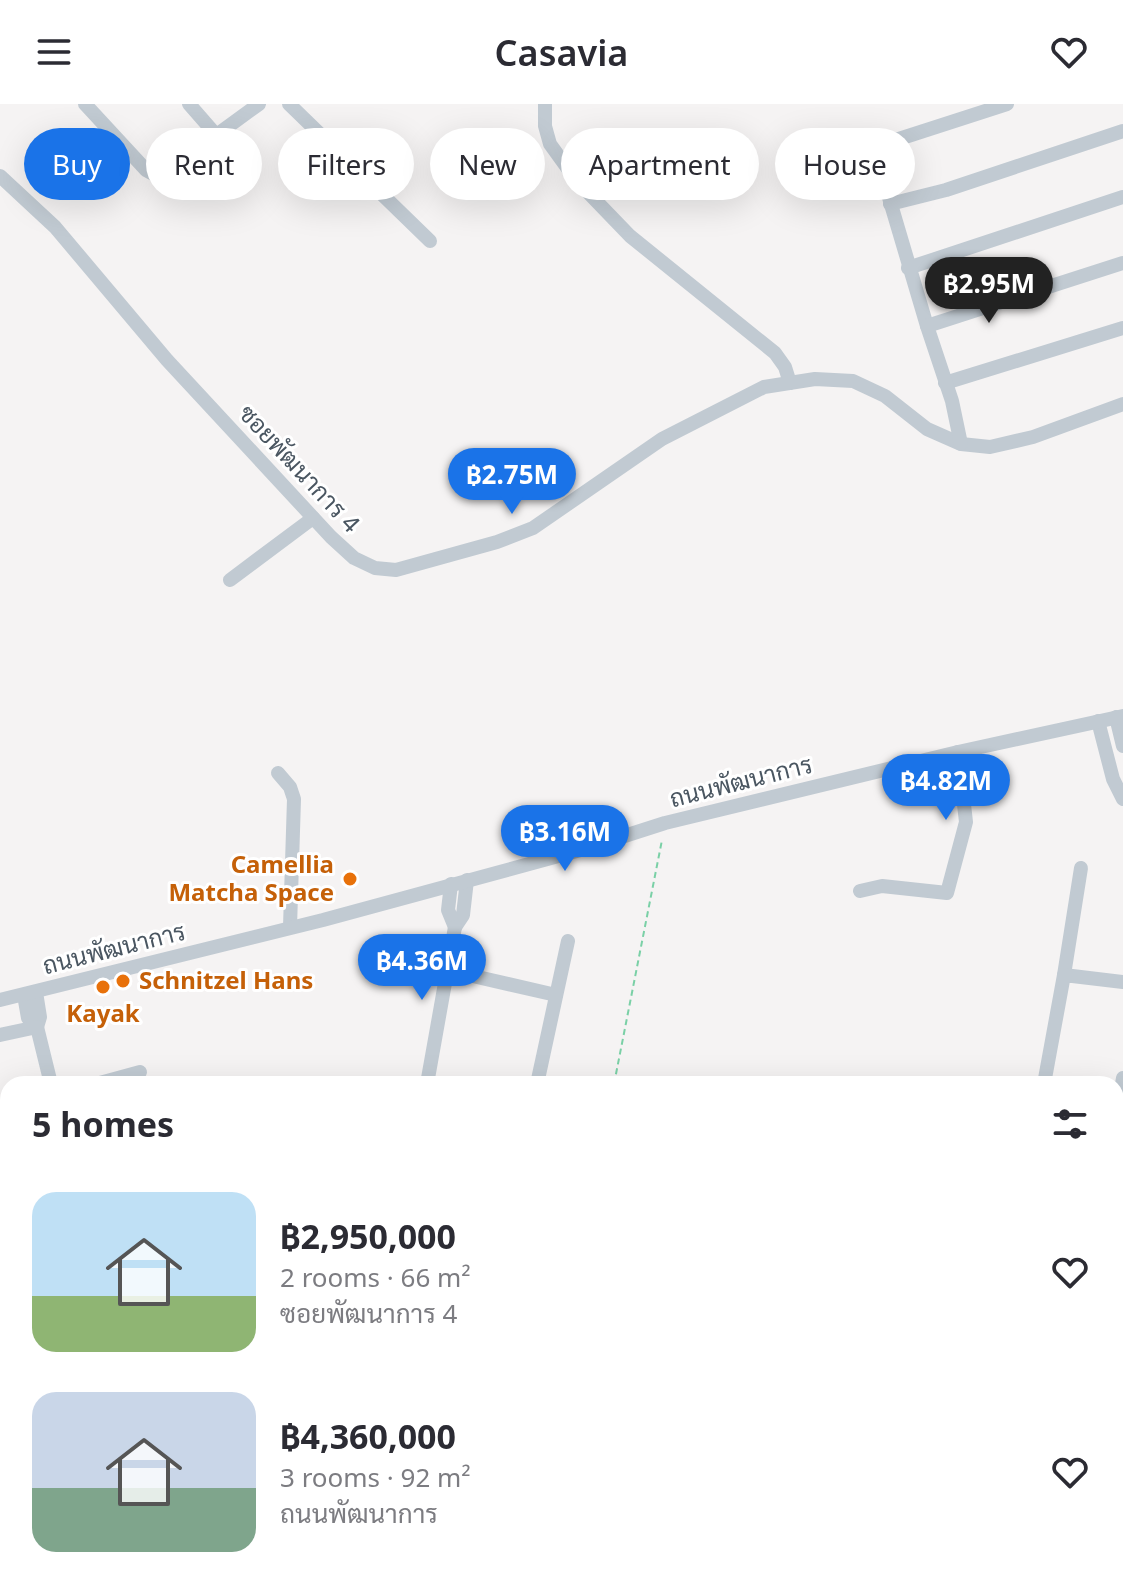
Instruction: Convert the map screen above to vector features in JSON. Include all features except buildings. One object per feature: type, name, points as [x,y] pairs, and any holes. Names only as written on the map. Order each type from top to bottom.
[{"type":"street","points":[[85,104],[146,170]]},
{"type":"street","points":[[189,104],[210,128]]},
{"type":"street","points":[[228,128],[259,104]]},
{"type":"street","points":[[289,104],[430,241]]},
{"type":"street","points":[[545,104],[545,126],[550,144],[576,180],[630,236],[775,353],[785,367],[790,383]]},
{"type":"street","points":[[961,444],[952,401],[908,268],[874,147],[1007,104]]},
{"type":"street","points":[[890,204],[946,190],[1123,131]]},
{"type":"street","name":"ซอยพัฒนาการ 4","points":[[0,176],[55,227],[167,360],[313,518],[354,558],[375,568],[396,570],[533,528],[662,439],[764,387],[815,379],[853,381],[885,396],[927,429],[961,444],[990,447],[1033,437],[1123,404]]},
{"type":"street","points":[[908,268],[1123,197]]},
{"type":"street","points":[[927,326],[1123,263]]},
{"type":"street","points":[[945,383],[1123,328]]},
{"type":"street","points":[[230,580],[313,518]]},
{"type":"street","points":[[1120,716],[1123,746]]},
{"type":"street","name":"ถนนพัฒนาการ","points":[[0,1000],[584,849],[665,823],[1120,716]]},
{"type":"street","points":[[1098,721],[1113,779],[1123,799]]},
{"type":"street","points":[[860,891],[882,886],[947,893],[966,822],[958,752]]},
{"type":"street","points":[[278,773],[290,787],[294,799],[290,927]]},
{"type":"street","points":[[1045,1076],[1081,868]]},
{"type":"street","points":[[428,1076],[455,927],[463,915],[467,880]]},
{"type":"street","points":[[451,884],[448,910],[455,927]]},
{"type":"street","points":[[539,1076],[568,941]]},
{"type":"street","points":[[447,970],[556,995]]},
{"type":"street","points":[[1064,975],[1123,982]]},
{"type":"street","points":[[30,993],[40,1017],[37,1027],[49,1076]]},
{"type":"street","points":[[0,1035],[37,1027]]},
{"type":"street","points":[[125,1076],[140,1072]]},
{"type":"path","points":[[616,1076],[665,823]]},
{"type":"place","name":"Camellia Matcha Space","points":[[350,879]]},
{"type":"place","name":"Schnitzel Hans","points":[[123,981]]},
{"type":"place","name":"Kayak","points":[[103,987]]}]
